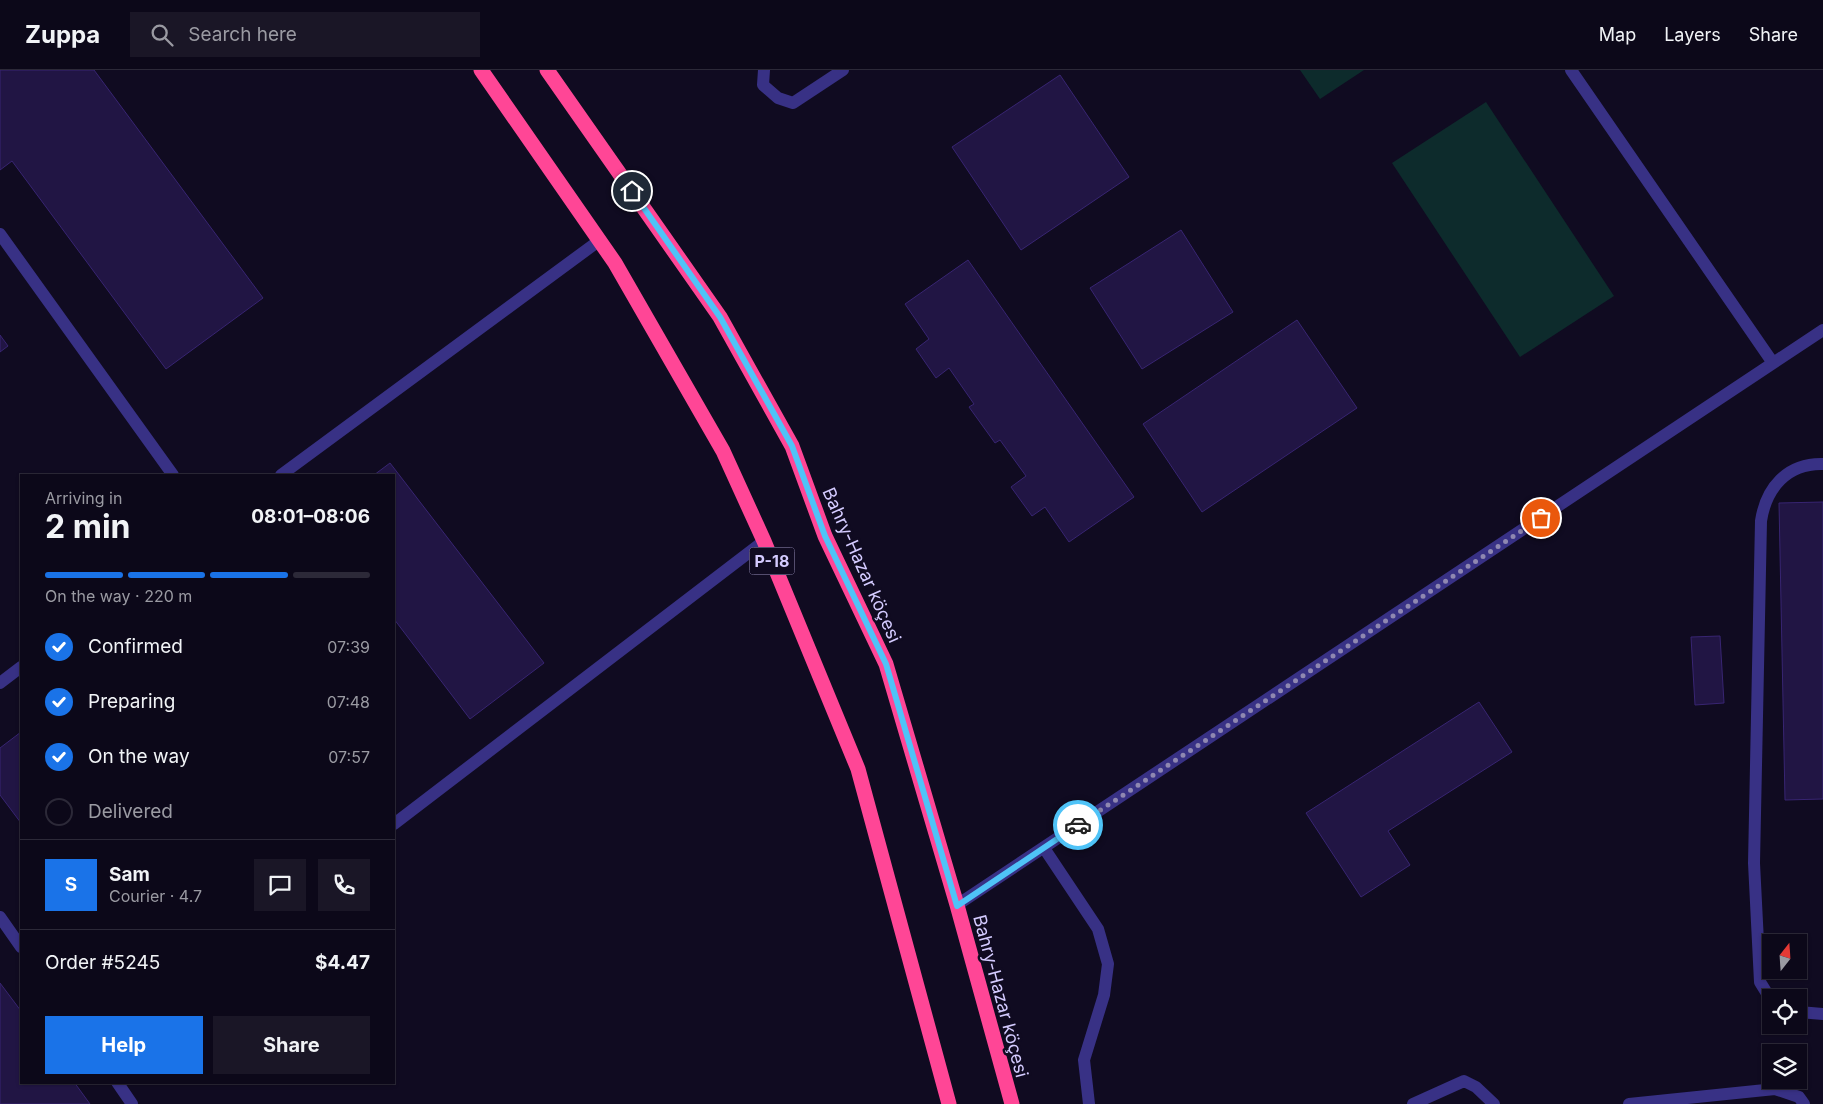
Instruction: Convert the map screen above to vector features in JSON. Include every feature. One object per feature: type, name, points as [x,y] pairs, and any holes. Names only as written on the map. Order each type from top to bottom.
[{"type":"highway","name":"P-18","points":[[481,70],[615,263],[723,451],[764,541],[858,768],[949,1104]]},
{"type":"highway","name":"Bahry-Hazar köçesi","points":[[547,70],[720,317],[792,446],[825,536],[886,664],[957,906],[1012,1104]]},
{"type":"street","points":[[764,70],[763,85],[778,98],[793,103],[843,70]]},
{"type":"street","points":[[1572,70],[1773,363]]},
{"type":"street","points":[[0,234],[172,474]]},
{"type":"street","points":[[282,474],[600,240]]},
{"type":"street","points":[[957,906],[1823,330]]},
{"type":"street","points":[[1764,989],[1760,982],[1754,864],[1761,521],[1764,504],[1771,489],[1782,476],[1797,468],[1823,464]]},
{"type":"street","points":[[395,823],[764,541]]},
{"type":"street","points":[[0,683],[20,668]]},
{"type":"street","points":[[1044,848],[1098,929],[1108,964],[1104,995],[1084,1060],[1089,1104]]},
{"type":"street","points":[[0,917],[20,946]]},
{"type":"street","points":[[1807,1013],[1823,1014]]},
{"type":"street","points":[[1413,1104],[1464,1081],[1476,1087],[1494,1104]]},
{"type":"street","points":[[118,1084],[132,1104]]},
{"type":"street","points":[[1630,1104],[1775,1089],[1799,1097],[1804,1104]]},
{"type":"green space","points":[[1300,70],[1364,70],[1320,99]]},
{"type":"green space","points":[[1486,102],[1614,296],[1520,357],[1392,163]]},
{"type":"building","points":[[0,70],[94,70],[263,298],[166,369],[12,161],[0,170]]},
{"type":"building","points":[[1060,75],[1129,177],[1021,250],[952,147]]},
{"type":"building","points":[[1181,230],[1233,312],[1142,369],[1090,288]]},
{"type":"building","points":[[968,260],[1134,497],[1069,542],[1045,507],[1032,516],[1011,487],[1026,476],[1000,440],[995,443],[969,407],[974,404],[949,368],[936,378],[916,349],[929,339],[905,304]]},
{"type":"building","points":[[1297,320],[1357,408],[1202,512],[1143,424]]},
{"type":"building","points":[[0,335],[8,346],[0,352]]},
{"type":"building","points":[[390,463],[544,663],[470,719],[395,620],[395,474],[375,474]]},
{"type":"building","points":[[1823,502],[1823,799],[1785,800],[1779,503]]},
{"type":"building","points":[[1720,636],[1724,703],[1695,705],[1691,637]]},
{"type":"building","points":[[1479,702],[1512,752],[1388,831],[1410,865],[1361,897],[1306,813]]},
{"type":"building","points":[[20,733],[20,822],[0,795],[0,748]]},
{"type":"building","points":[[0,983],[20,1010],[20,1084],[75,1084],[90,1104],[0,1104]]},
{"type":"way so far","points":[[1078,825],[1541,518]]},
{"type":"route","points":[[632,191],[720,317],[792,446],[825,536],[886,664],[957,906],[1078,825]]}]
